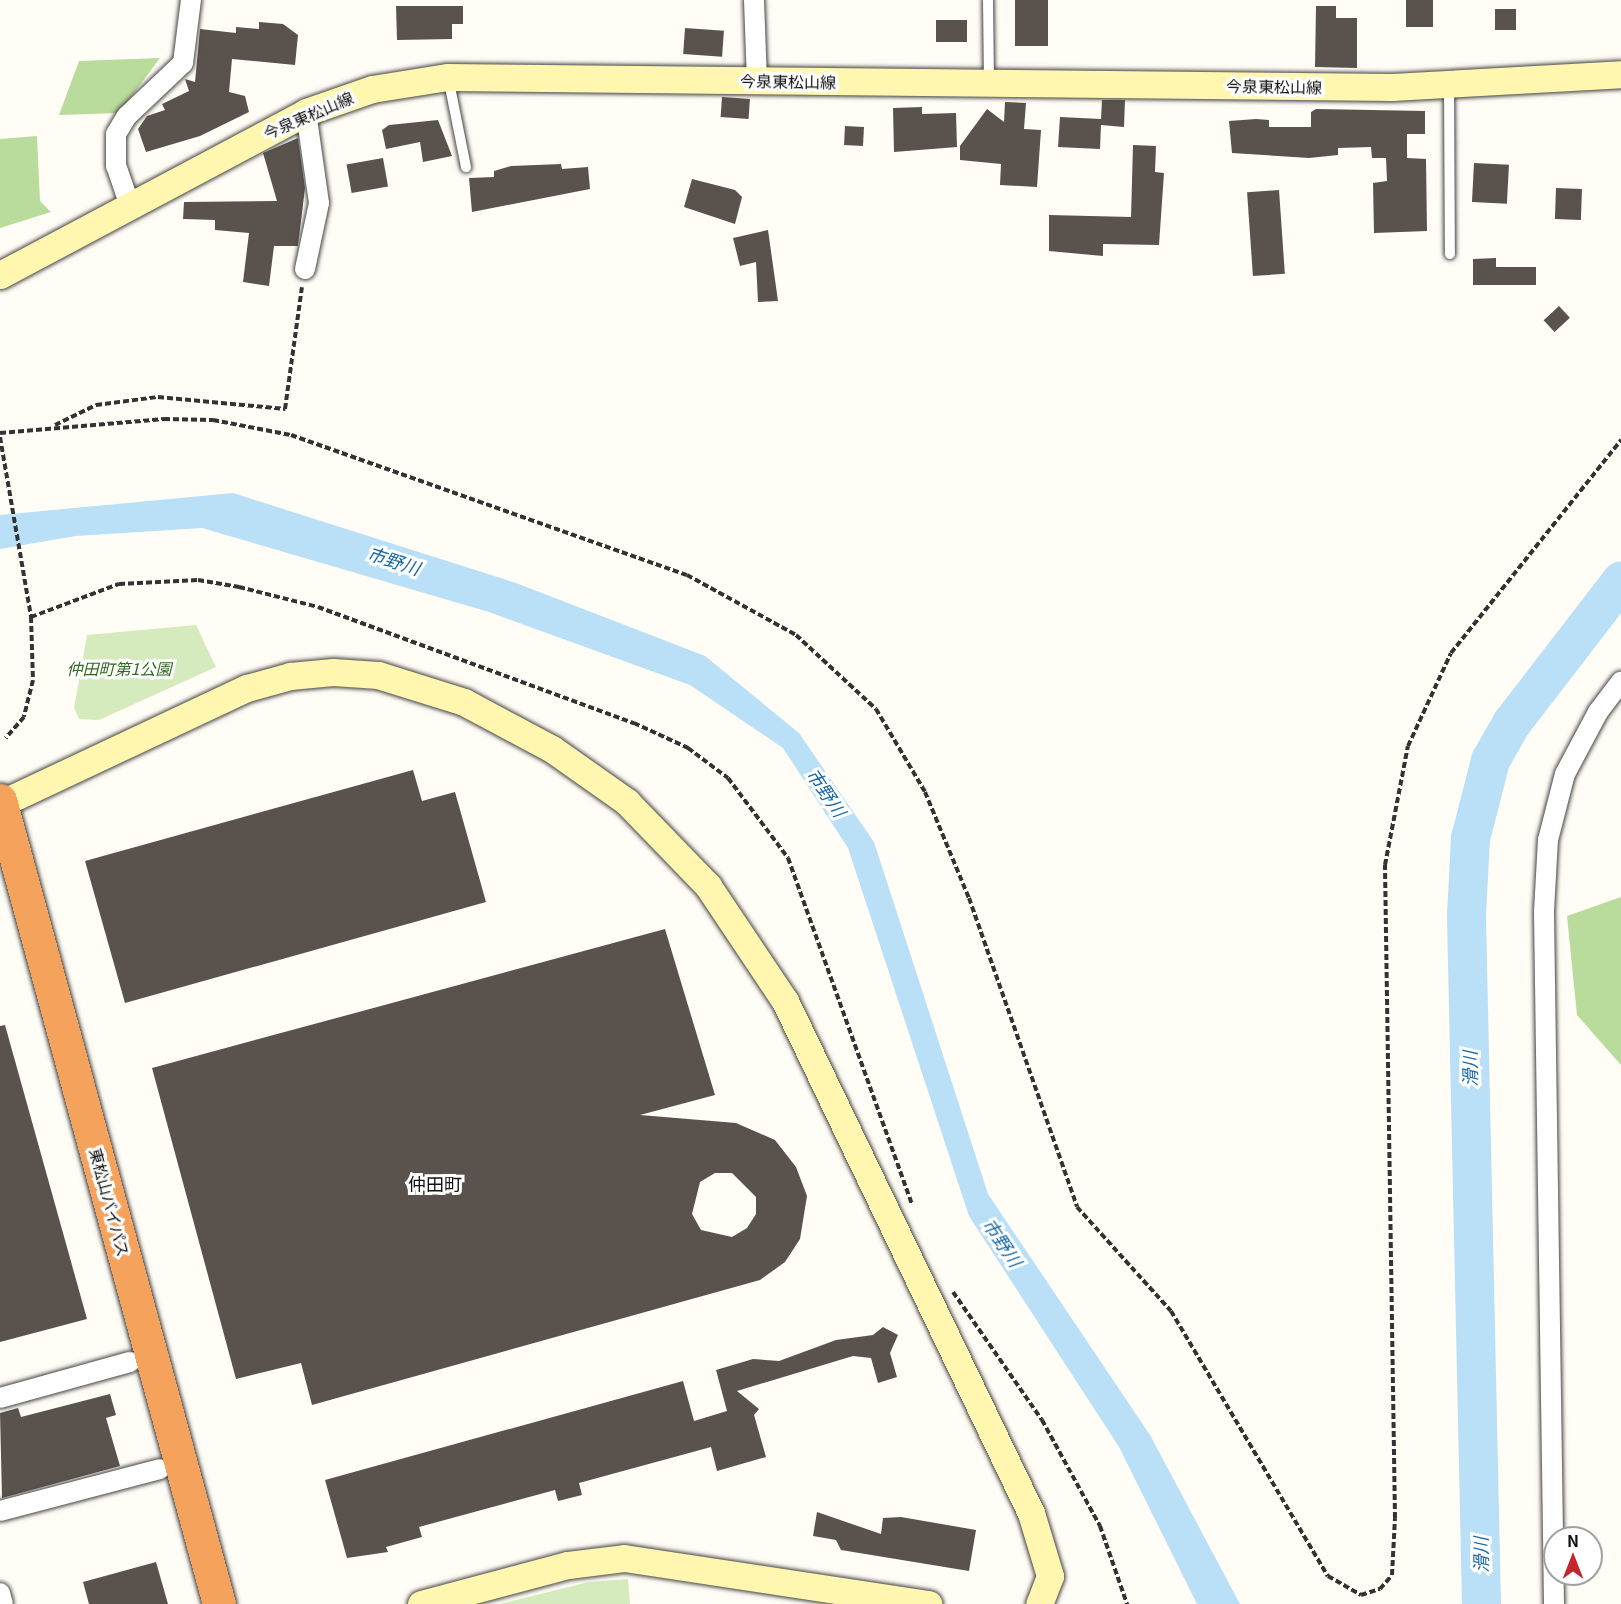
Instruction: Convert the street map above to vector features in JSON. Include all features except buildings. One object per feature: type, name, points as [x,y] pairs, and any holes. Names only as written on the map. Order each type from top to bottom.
[{"type":"highway","name":"東松山バイパス","points":[[0,802],[219,1604]]},
{"type":"highway","name":"東松山バイパス","points":[[0,885],[197,1604]]},
{"type":"street","points":[[129,203],[116,166],[116,134],[127,116],[183,63],[191,0]]},
{"type":"street","points":[[754,0],[757,80]]},
{"type":"street","name":"今泉東松山線","points":[[0,275],[129,203],[306,112],[372,89],[448,76],[989,83],[1449,85],[1621,74]]},
{"type":"street","points":[[305,269],[319,203],[306,112]]},
{"type":"street","points":[[0,802],[247,688],[333,672],[378,675],[464,702],[552,749],[627,802],[708,886],[785,1001],[1031,1513],[1050,1576],[1039,1604]]},
{"type":"street","points":[[1554,1604],[1544,911],[1548,840],[1565,774],[1598,712],[1621,682]]},
{"type":"street","points":[[0,1398],[130,1362]]},
{"type":"street","points":[[0,1511],[160,1469]]},
{"type":"street","points":[[421,1604],[568,1565],[624,1558],[929,1604]]},
{"type":"street","points":[[0,1593],[3,1604]]},
{"type":"lane","points":[[988,0],[989,83]]},
{"type":"lane","points":[[448,76],[466,168]]},
{"type":"lane","points":[[1449,85],[1450,254]]},
{"type":"path","points":[[53,426],[96,405],[158,398],[285,409],[305,269]]},
{"type":"path","points":[[6,738],[24,717],[33,680],[32,617],[0,437],[53,426],[213,420],[291,435],[687,575],[796,635],[876,709],[925,792],[969,898],[1077,1207],[1171,1311],[1328,1576],[1360,1595],[1380,1589],[1392,1575],[1395,1518],[1385,865],[1408,746],[1451,653],[1621,440]]},
{"type":"path","points":[[32,617],[119,584],[198,580],[239,587],[318,607],[688,748],[728,778],[788,858],[916,1214]]},
{"type":"path","points":[[948,1281],[1042,1420],[1100,1526],[1127,1604]]},
{"type":"green space","points":[[160,58],[119,113],[59,115],[79,61]]},
{"type":"green space","points":[[37,136],[40,201],[51,212],[0,228],[0,139]]},
{"type":"green space","name":"仲田町第1公園","points":[[196,625],[216,667],[99,720],[79,719],[74,708],[87,635]]},
{"type":"green space","points":[[1621,897],[1621,1065],[1577,1015],[1567,916]]},
{"type":"green space","points":[[628,1579],[630,1604],[500,1604],[589,1582]]},
{"type":"water","name":"市野川","points":[[233,493],[516,583],[705,656],[799,733],[874,842],[988,1194],[1150,1435],[1240,1604],[1197,1604],[1119,1447],[969,1216],[848,848],[783,748],[690,685],[489,612],[202,528],[76,536],[0,549],[0,515]]},
{"type":"waterway","name":"滑川","points":[[1481,1604],[1466,914],[1470,838],[1490,760],[1511,723],[1621,580]]},
{"type":"district","name":"仲田町","points":[[435,1183]]}]
